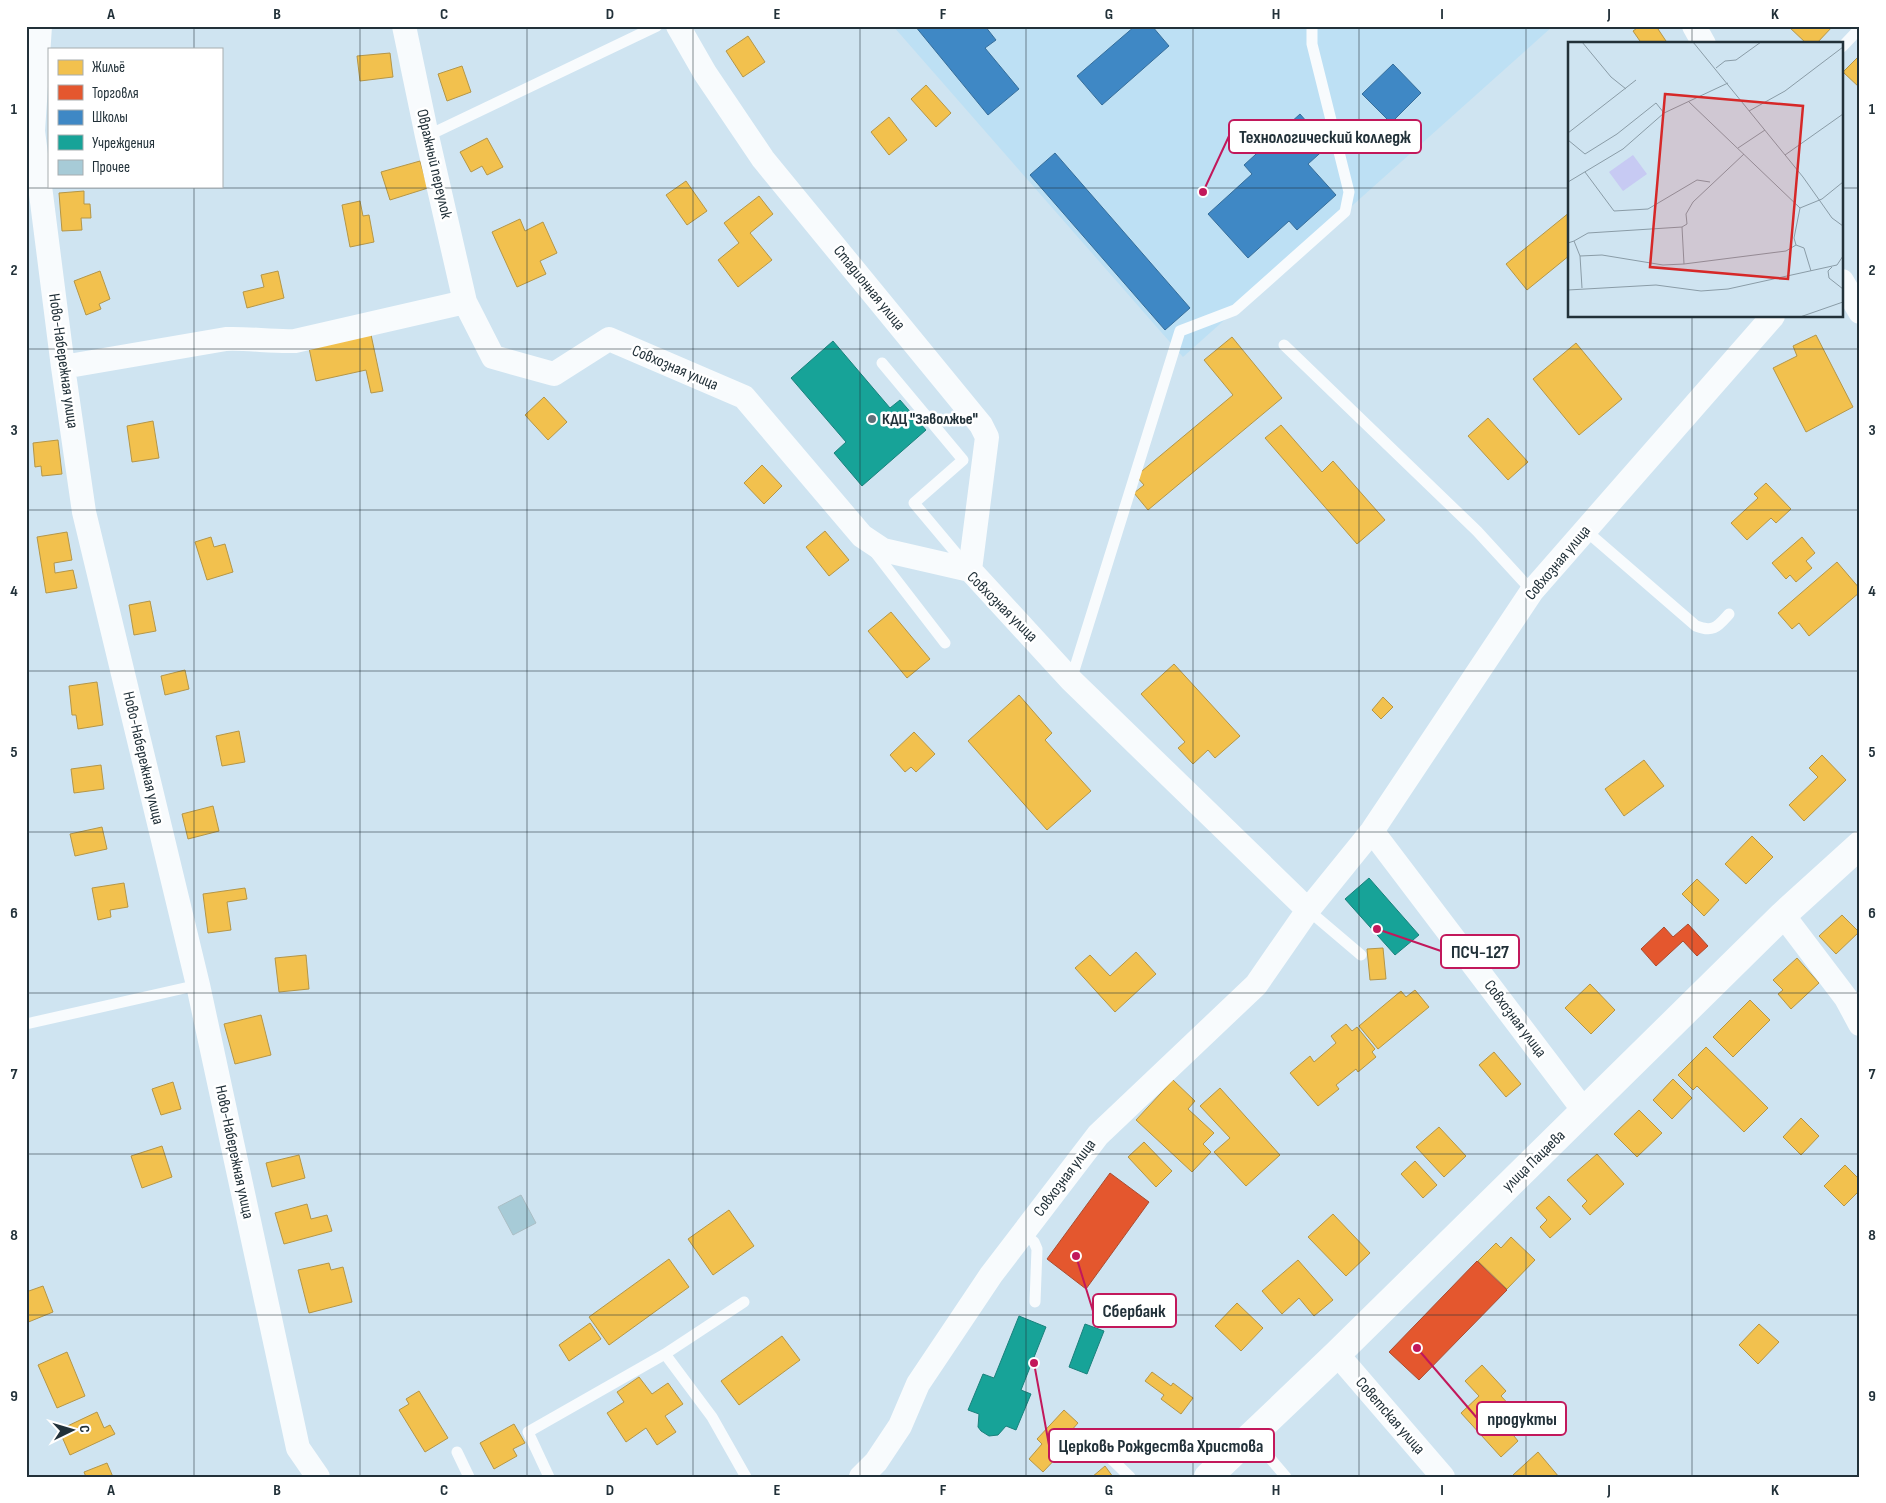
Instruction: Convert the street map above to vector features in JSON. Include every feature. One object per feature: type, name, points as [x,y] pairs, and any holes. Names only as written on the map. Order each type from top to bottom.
[{"type":"street","name":"Ново-Набережная улица","points":[[40,26],[33,131],[63,367],[84,512],[198,985],[298,1448],[318,1477]]},
{"type":"street","name":"Овражный переулок","points":[[404,26],[465,302],[493,356],[554,374],[609,339]]},
{"type":"street","name":"Стадионная улица","points":[[678,26],[704,73],[763,159],[981,425],[987,437],[970,570]]},
{"type":"street","points":[[1694,26],[1703,42]]},
{"type":"street","points":[[1844,284],[1860,312]]},
{"type":"street","points":[[63,367],[226,339],[248,338],[276,342],[295,341],[465,302]]},
{"type":"street","name":"Совхозная улица","points":[[861,1477],[876,1462],[900,1426],[918,1384],[991,1275],[1098,1135],[1256,985],[1308,910],[1372,831],[1532,591],[1771,318]]},
{"type":"street","name":"Совхозная улица","points":[[609,339],[744,397],[862,536],[883,550],[970,570],[1071,680],[1308,910]]},
{"type":"street","name":"Совхозная улица","points":[[1372,831],[1585,1112]]},
{"type":"street","name":"улица Пацаева","points":[[1208,1477],[1585,1112],[1783,915],[1860,845]]},
{"type":"street","points":[[1783,915],[1846,998],[1860,1024]]},
{"type":"street","name":"Советская улица","points":[[1337,1354],[1442,1477]]},
{"type":"lane","points":[[427,136],[657,26]]},
{"type":"lane","points":[[1071,680],[1180,331],[1234,310],[1345,212],[1349,192],[1312,44],[1312,26]]},
{"type":"lane","points":[[1844,45],[1860,28]]},
{"type":"lane","points":[[1284,345],[1477,531],[1532,591]]},
{"type":"lane","points":[[882,362],[962,460],[914,503],[970,570]]},
{"type":"lane","points":[[1585,530],[1696,626],[1706,630],[1715,628],[1729,614]]},
{"type":"lane","points":[[862,536],[945,643]]},
{"type":"lane","points":[[1308,910],[1361,955]]},
{"type":"lane","points":[[26,1024],[198,985]]},
{"type":"lane","points":[[1023,1233],[1034,1242],[1037,1249],[1035,1302]]},
{"type":"lane","points":[[549,1477],[528,1432],[666,1354],[744,1302]]},
{"type":"lane","points":[[666,1354],[712,1417],[746,1477]]},
{"type":"lane","points":[[1251,1436],[1286,1477]]},
{"type":"lane","points":[[1094,1442],[1130,1477]]},
{"type":"lane","points":[[457,1452],[469,1477]]},
{"type":"shaded area","points":[[893,26],[1553,26],[1183,357]]},
{"type":"building: Жильё","points":[[1640,26],[1656,26],[1667,42],[1641,42],[1633,31]]},
{"type":"building: Жильё","points":[[1788,26],[1833,26],[1818,42],[1805,42]]},
{"type":"building: Жильё","points":[[748,36],[765,62],[743,77],[726,51]]},
{"type":"building: Жильё","points":[[390,53],[393,77],[360,81],[357,56]]},
{"type":"building: Жильё","points":[[1860,55],[1860,88],[1844,73]]},
{"type":"building: Жильё","points":[[462,66],[471,92],[447,101],[438,74]]},
{"type":"building: Жильё","points":[[926,85],[951,113],[936,127],[911,99]]},
{"type":"building: Жильё","points":[[889,117],[907,140],[889,155],[871,132]]},
{"type":"building: Жильё","points":[[487,138],[503,167],[487,175],[482,166],[471,172],[460,152]]},
{"type":"building: Жильё","points":[[420,161],[428,188],[390,200],[381,172]]},
{"type":"building: Жильё","points":[[686,181],[707,211],[687,225],[666,195]]},
{"type":"building: Жильё","points":[[84,191],[84,204],[90,204],[91,218],[81,218],[82,230],[62,231],[59,193]]},
{"type":"building: Жильё","points":[[759,196],[773,214],[750,233],[772,260],[738,287],[718,260],[739,243],[724,223]]},
{"type":"building: Жильё","points":[[360,201],[363,216],[369,215],[374,242],[350,247],[342,205]]},
{"type":"building: Жильё","points":[[1568,214],[1568,257],[1527,290],[1506,264]]},
{"type":"building: Жильё","points":[[520,219],[525,231],[543,222],[557,253],[540,261],[546,274],[517,287],[492,232]]},
{"type":"building: Жильё","points":[[100,271],[110,299],[99,304],[101,309],[86,315],[74,281]]},
{"type":"building: Жильё","points":[[278,271],[284,298],[247,308],[243,292],[264,287],[261,275]]},
{"type":"building: Жильё","points":[[370,330],[383,391],[371,393],[366,370],[316,381],[309,348]]},
{"type":"building: Жильё","points":[[1816,335],[1853,407],[1806,432],[1773,368],[1797,356],[1793,346]]},
{"type":"building: Жильё","points":[[1232,337],[1282,398],[1148,510],[1134,493],[1144,485],[1136,476],[1233,395],[1204,360]]},
{"type":"building: Жильё","points":[[1576,343],[1622,399],[1579,435],[1533,379]]},
{"type":"building: Жильё","points":[[544,397],[567,422],[548,440],[525,415]]},
{"type":"building: Жильё","points":[[1488,418],[1528,462],[1508,480],[1468,436]]},
{"type":"building: Жильё","points":[[153,421],[159,458],[132,462],[127,426]]},
{"type":"building: Жильё","points":[[1281,425],[1322,472],[1333,461],[1385,520],[1357,544],[1265,438]]},
{"type":"building: Жильё","points":[[58,440],[62,474],[42,476],[41,466],[35,467],[33,443]]},
{"type":"building: Жильё","points":[[762,465],[782,486],[764,504],[744,483]]},
{"type":"building: Жильё","points":[[1766,483],[1791,509],[1776,523],[1771,518],[1747,540],[1731,523],[1758,498],[1754,494]]},
{"type":"building: Жильё","points":[[825,531],[849,560],[829,576],[806,547]]},
{"type":"building: Жильё","points":[[67,532],[72,560],[54,563],[55,573],[73,570],[77,588],[46,593],[37,537]]},
{"type":"building: Жильё","points":[[211,537],[214,547],[225,544],[233,572],[207,580],[195,542]]},
{"type":"building: Жильё","points":[[1802,537],[1815,553],[1806,561],[1812,568],[1796,582],[1790,575],[1786,579],[1772,563]]},
{"type":"building: Жильё","points":[[1837,562],[1860,589],[1860,592],[1809,636],[1799,623],[1792,629],[1778,613]]},
{"type":"building: Жильё","points":[[150,601],[156,631],[134,635],[129,605]]},
{"type":"building: Жильё","points":[[891,612],[930,659],[907,678],[868,631]]},
{"type":"building: Жильё","points":[[1174,664],[1240,736],[1215,758],[1208,750],[1193,764],[1178,748],[1185,742],[1141,694]]},
{"type":"building: Жильё","points":[[185,670],[189,689],[165,695],[161,676]]},
{"type":"building: Жильё","points":[[97,682],[103,725],[78,729],[76,715],[72,715],[69,686]]},
{"type":"building: Жильё","points":[[1019,695],[1052,733],[1045,740],[1091,791],[1047,830],[968,741]]},
{"type":"building: Жильё","points":[[1383,697],[1393,707],[1381,719],[1372,710]]},
{"type":"building: Жильё","points":[[239,731],[245,762],[222,766],[216,736]]},
{"type":"building: Жильё","points":[[914,732],[935,754],[916,772],[911,767],[905,772],[890,755]]},
{"type":"building: Жильё","points":[[1822,755],[1846,780],[1804,821],[1789,805],[1818,777],[1809,768]]},
{"type":"building: Жильё","points":[[1644,760],[1664,786],[1624,816],[1605,789]]},
{"type":"building: Жильё","points":[[101,765],[104,789],[74,793],[71,769]]},
{"type":"building: Жильё","points":[[213,806],[219,831],[188,839],[182,814]]},
{"type":"building: Жильё","points":[[102,827],[107,849],[75,856],[70,834]]},
{"type":"building: Жильё","points":[[1752,836],[1773,857],[1746,884],[1725,864]]},
{"type":"building: Жильё","points":[[1697,879],[1719,900],[1704,916],[1682,894]]},
{"type":"building: Жильё","points":[[124,883],[128,907],[110,910],[111,917],[98,920],[92,888]]},
{"type":"building: Жильё","points":[[245,888],[247,899],[227,902],[231,930],[208,933],[203,894]]},
{"type":"building: Жильё","points":[[1842,915],[1859,932],[1836,954],[1819,936]]},
{"type":"building: Жильё","points":[[1383,948],[1386,979],[1370,980],[1367,949]]},
{"type":"building: Жильё","points":[[1136,952],[1156,974],[1115,1012],[1075,968],[1090,955],[1110,976]]},
{"type":"building: Жильё","points":[[306,955],[309,989],[279,992],[275,958]]},
{"type":"building: Жильё","points":[[1797,958],[1819,983],[1791,1009],[1778,994],[1783,990],[1773,980]]},
{"type":"building: Жильё","points":[[1590,984],[1615,1010],[1591,1034],[1565,1008]]},
{"type":"building: Жильё","points":[[1415,990],[1429,1007],[1378,1049],[1359,1026],[1401,991],[1406,997]]},
{"type":"building: Жильё","points":[[1750,1000],[1770,1020],[1733,1057],[1713,1037]]},
{"type":"building: Жильё","points":[[261,1015],[271,1055],[235,1064],[224,1024]]},
{"type":"building: Жильё","points":[[1346,1024],[1352,1031],[1357,1027],[1375,1049],[1372,1052],[1376,1057],[1358,1072],[1356,1069],[1336,1085],[1339,1089],[1318,1106],[1290,1073],[1310,1056],[1314,1062],[1336,1043],[1331,1036]]},
{"type":"building: Жильё","points":[[1706,1047],[1768,1108],[1744,1132],[1697,1086],[1693,1090],[1678,1075]]},
{"type":"building: Жильё","points":[[1494,1052],[1521,1084],[1506,1097],[1479,1065]]},
{"type":"building: Жильё","points":[[1673,1079],[1692,1098],[1672,1119],[1653,1100]]},
{"type":"building: Жильё","points":[[1173,1080],[1195,1101],[1188,1109],[1214,1133],[1203,1144],[1211,1152],[1192,1172],[1136,1120]]},
{"type":"building: Жильё","points":[[173,1082],[181,1109],[161,1115],[152,1089]]},
{"type":"building: Жильё","points":[[1220,1088],[1280,1155],[1246,1186],[1214,1152],[1230,1138],[1200,1106]]},
{"type":"building: Жильё","points":[[1639,1110],[1662,1133],[1637,1157],[1614,1134]]},
{"type":"building: Жильё","points":[[1801,1118],[1819,1136],[1801,1155],[1783,1137]]},
{"type":"building: Жильё","points":[[1439,1127],[1466,1156],[1444,1177],[1416,1147]]},
{"type":"building: Жильё","points":[[1144,1142],[1172,1171],[1156,1187],[1128,1157]]},
{"type":"building: Жильё","points":[[162,1146],[172,1177],[142,1188],[131,1156]]},
{"type":"building: Жильё","points":[[1597,1154],[1624,1184],[1590,1215],[1582,1206],[1587,1201],[1567,1180]]},
{"type":"building: Жильё","points":[[299,1155],[305,1178],[272,1187],[266,1163]]},
{"type":"building: Жильё","points":[[1415,1161],[1437,1185],[1423,1198],[1401,1174]]},
{"type":"building: Жильё","points":[[1845,1165],[1860,1180],[1860,1190],[1844,1206],[1824,1186]]},
{"type":"building: Жильё","points":[[1549,1196],[1571,1219],[1550,1238],[1540,1227],[1547,1220],[1536,1208]]},
{"type":"building: Жильё","points":[[307,1204],[311,1219],[327,1215],[332,1231],[284,1244],[275,1213]]},
{"type":"building: Жильё","points":[[729,1210],[754,1246],[713,1275],[688,1239]]},
{"type":"building: Жильё","points":[[1333,1214],[1370,1253],[1346,1276],[1308,1237]]},
{"type":"building: Жильё","points":[[1511,1237],[1535,1260],[1507,1289],[1478,1261],[1496,1243],[1501,1248]]},
{"type":"building: Жильё","points":[[669,1259],[689,1287],[609,1345],[589,1317]]},
{"type":"building: Жильё","points":[[1298,1260],[1333,1300],[1314,1316],[1299,1298],[1282,1314],[1262,1291]]},
{"type":"building: Жильё","points":[[329,1263],[331,1270],[343,1267],[352,1302],[309,1313],[298,1270]]},
{"type":"building: Жильё","points":[[43,1286],[53,1312],[26,1323],[26,1292]]},
{"type":"building: Жильё","points":[[1237,1303],[1263,1328],[1241,1351],[1215,1326]]},
{"type":"building: Жильё","points":[[590,1323],[601,1339],[569,1361],[559,1345]]},
{"type":"building: Жильё","points":[[1759,1324],[1779,1342],[1758,1364],[1739,1345]]},
{"type":"building: Жильё","points":[[782,1336],[800,1360],[739,1405],[721,1381]]},
{"type":"building: Жильё","points":[[67,1352],[85,1396],[57,1408],[38,1365]]},
{"type":"building: Жильё","points":[[1482,1365],[1506,1391],[1501,1396],[1513,1409],[1509,1413],[1522,1428],[1514,1436],[1518,1441],[1501,1457],[1461,1413],[1479,1396],[1465,1381]]},
{"type":"building: Жильё","points":[[1152,1372],[1171,1386],[1173,1383],[1193,1398],[1181,1414],[1161,1399],[1164,1395],[1145,1381]]},
{"type":"building: Жильё","points":[[639,1377],[652,1394],[668,1383],[683,1404],[665,1416],[676,1432],[657,1445],[646,1428],[626,1442],[607,1413],[624,1402],[617,1392]]},
{"type":"building: Жильё","points":[[419,1391],[448,1438],[425,1452],[399,1410],[409,1404],[406,1399]]},
{"type":"building: Жильё","points":[[1064,1410],[1078,1423],[1055,1449],[1060,1454],[1043,1472],[1029,1459],[1042,1444],[1037,1439]]},
{"type":"building: Жильё","points":[[97,1412],[104,1428],[110,1425],[115,1434],[70,1455],[59,1430]]},
{"type":"building: Жильё","points":[[514,1424],[525,1443],[513,1449],[517,1456],[494,1469],[480,1443]]},
{"type":"building: Жильё","points":[[1538,1452],[1559,1477],[1514,1477],[1513,1475]]},
{"type":"building: Жильё","points":[[107,1463],[113,1477],[86,1477],[84,1472]]},
{"type":"building: Жильё","points":[[1105,1466],[1113,1477],[1092,1477]]},
{"type":"building: Торговля","points":[[1688,924],[1708,946],[1697,956],[1683,941],[1656,966],[1641,949],[1664,927],[1673,937]]},
{"type":"building: Торговля","points":[[1110,1173],[1149,1202],[1086,1289],[1047,1259]]},
{"type":"building: Торговля","points":[[1477,1261],[1507,1290],[1419,1380],[1389,1352]]},
{"type":"building: Школы","points":[[915,26],[985,26],[996,40],[985,48],[1019,89],[988,115]]},
{"type":"building: Школы","points":[[1135,26],[1152,26],[1169,46],[1102,105],[1077,76]]},
{"type":"building: Школы","points":[[1393,64],[1421,93],[1391,123],[1362,94]]},
{"type":"building: Школы","points":[[1300,114],[1328,146],[1308,164],[1336,195],[1297,230],[1289,221],[1248,258],[1208,214],[1252,174],[1244,165]]},
{"type":"building: Школы","points":[[1055,153],[1190,308],[1165,330],[1030,175]]},
{"type":"building: Учреждения","name":"КДЦ \"Заволжье\"","points":[[833,341],[890,408],[900,400],[926,430],[862,486],[834,453],[846,442],[791,378]]},
{"type":"building: Учреждения","points":[[1369,878],[1419,935],[1395,955],[1345,899]]},
{"type":"building: Учреждения","points":[[1019,1316],[1046,1327],[1021,1390],[1031,1394],[1016,1430],[1006,1426],[998,1435],[989,1436],[978,1427],[979,1414],[968,1410],[983,1374],[994,1378]]},
{"type":"building: Учреждения","points":[[1085,1324],[1104,1331],[1087,1374],[1069,1367]]},
{"type":"building: Прочее","points":[[521,1195],[536,1223],[513,1235],[498,1207]]},
{"type":"place","name":"Технологический колледж","points":[[1203,192]]},
{"type":"place","name":"КДЦ \"Заволжье\"","points":[[872,419]]},
{"type":"place","name":"ПСЧ-127","points":[[1377,929]]},
{"type":"place","name":"Сбербанк","points":[[1076,1256]]},
{"type":"place","name":"продукты","points":[[1417,1348]]},
{"type":"place","name":"Церковь Рождества Христова","points":[[1034,1363]]}]
